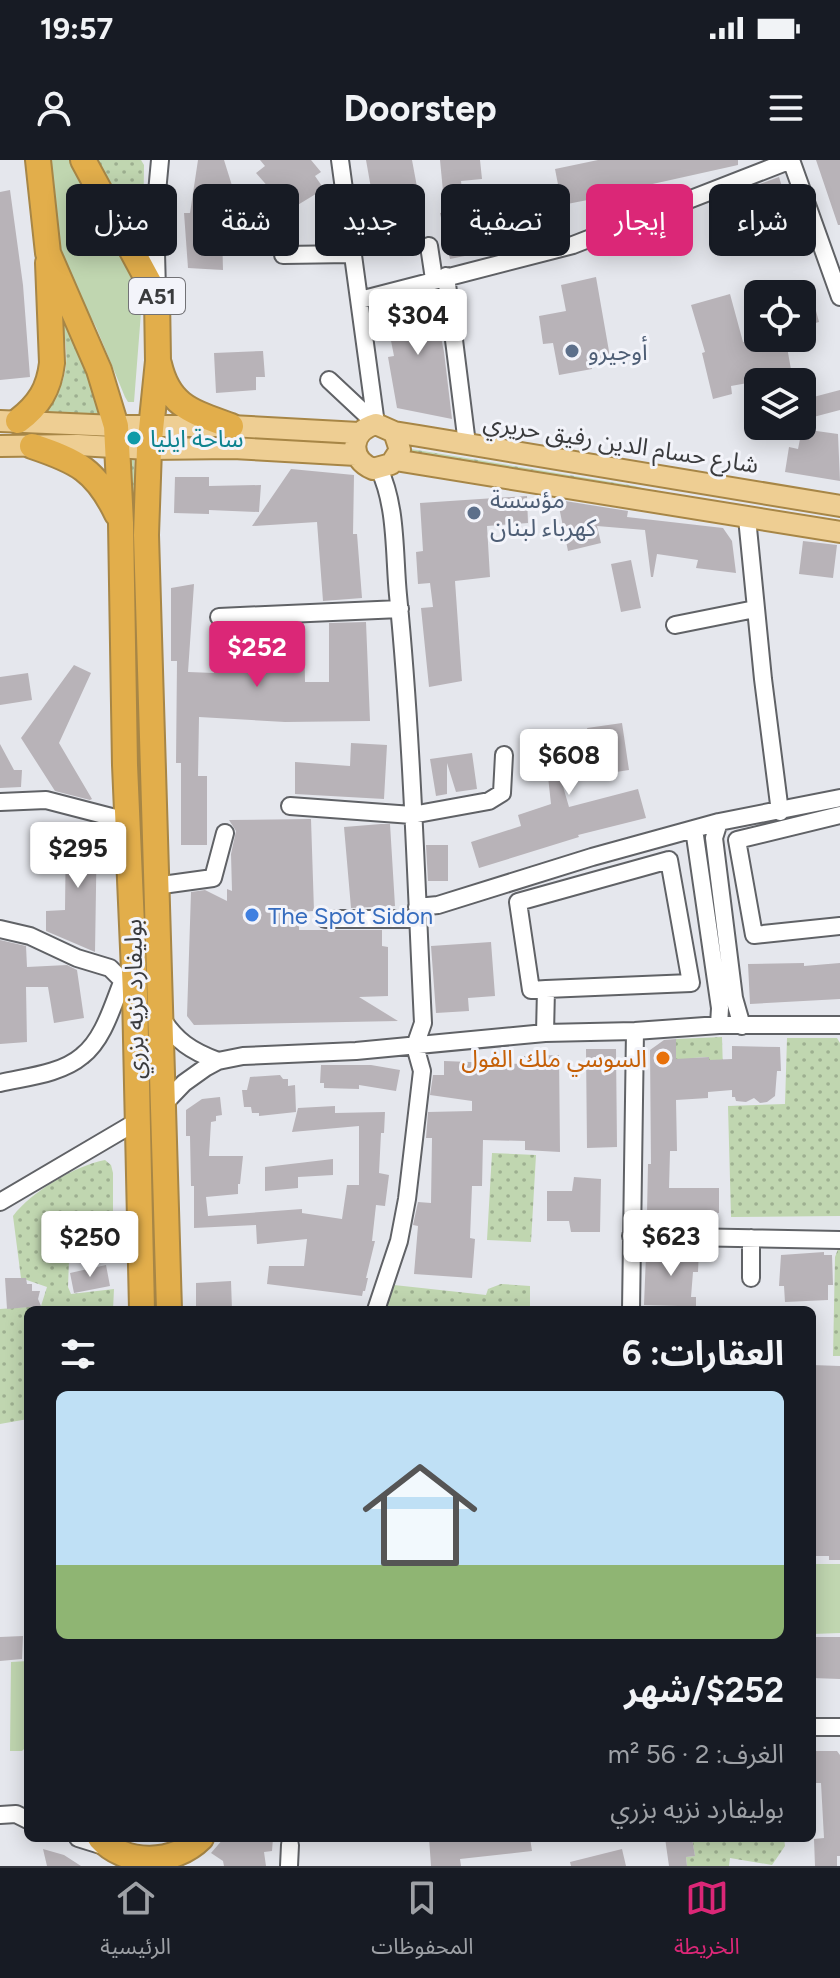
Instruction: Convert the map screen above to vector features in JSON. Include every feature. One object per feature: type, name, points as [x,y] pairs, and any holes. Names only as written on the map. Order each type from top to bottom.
[{"type":"highway","points":[[9,421],[39,402],[47,391],[52,363],[48,253],[38,160]]},
{"type":"highway","name":"A51","points":[[83,160],[157,297],[158,361],[151,438]]},
{"type":"highway","name":"بوليفارد نزيه بزري","points":[[48,253],[99,370],[116,437],[121,523],[129,987],[142,1306]]},
{"type":"highway","points":[[158,361],[164,384],[180,404],[199,415],[231,426]]},
{"type":"highway","name":"بوليفارد نزيه بزري","points":[[151,438],[146,535],[169,1306]]},
{"type":"highway","points":[[32,446],[61,456],[89,471],[108,496],[121,523]]},
{"type":"highway","points":[[112,1851],[139,1859],[178,1860],[197,1842]]},
{"type":"main road","name":"شارع حسام الدين رفيق حريري","points":[[9,421],[116,437],[356,455]]},
{"type":"main road","name":"شارع حسام الدين رفيق حريري","points":[[151,438],[231,426],[376,430],[840,506]]},
{"type":"main road","points":[[387,464],[400,444],[376,430],[355,443],[356,455],[363,464],[387,464],[668,504],[840,532]]},
{"type":"main road","name":"شارع حسام الدين رفيق حريري","points":[[0,446],[32,446],[116,437]]},
{"type":"main road","points":[[667,476],[668,504]]},
{"type":"street","points":[[157,297],[155,214],[160,160]]},
{"type":"street","points":[[340,160],[343,184]]},
{"type":"street","points":[[360,300],[573,245],[791,160],[840,297]]},
{"type":"street","points":[[429,246],[440,278],[467,444]]},
{"type":"street","points":[[351,256],[376,430]]},
{"type":"street","points":[[329,380],[376,430]]},
{"type":"street","points":[[377,1306],[399,1241],[414,1153],[422,1071],[415,1046],[423,1023],[400,609],[387,464]]},
{"type":"street","points":[[747,518],[780,812]]},
{"type":"street","points":[[219,617],[400,609]]},
{"type":"street","points":[[675,625],[755,609]]},
{"type":"street","points":[[290,806],[412,815],[497,798],[502,793],[504,755]]},
{"type":"street","points":[[325,919],[417,913],[592,857],[719,822],[840,798]]},
{"type":"street","points":[[0,802],[46,800],[127,821]]},
{"type":"street","points":[[840,815],[737,840],[754,935],[840,926]]},
{"type":"street","points":[[719,822],[714,838],[734,998],[742,1026]]},
{"type":"street","points":[[694,829],[720,1008],[719,1025]]},
{"type":"street","points":[[155,886],[213,878],[225,833]]},
{"type":"street","points":[[669,860],[691,983],[546,989],[531,990],[518,902],[669,860]]},
{"type":"street","points":[[0,929],[30,936],[77,958],[110,968],[129,987],[84,1055],[49,1072],[0,1083]]},
{"type":"street","points":[[545,1033],[546,989]]},
{"type":"street","points":[[158,1013],[178,1042],[218,1061]]},
{"type":"street","points":[[161,1107],[184,1083],[218,1061],[243,1056],[415,1046],[545,1033],[719,1025],[838,1029]]},
{"type":"street","points":[[631,1306],[635,1031]]},
{"type":"street","points":[[0,1202],[136,1122]]},
{"type":"street","points":[[631,1236],[840,1240]]},
{"type":"street","points":[[751,1238],[751,1278]]},
{"type":"street","points":[[816,1727],[840,1727]]},
{"type":"street","points":[[88,1842],[112,1851]]},
{"type":"street","points":[[289,1866],[290,1845]]},
{"type":"green space","points":[[43,160],[73,160],[86,184],[66,184],[66,256],[126,256],[143,287],[134,402],[128,402],[125,397],[96,327],[63,266],[55,243]]},
{"type":"green space","points":[[91,160],[141,160],[144,165],[144,184],[107,184]]},
{"type":"green space","points":[[58,295],[105,415],[32,416],[59,389],[66,367],[66,343]]},
{"type":"green space","points":[[405,448],[645,489],[554,480],[402,450]]},
{"type":"green space","points":[[130,453],[134,459],[144,680],[160,1306],[149,1306],[126,454]]},
{"type":"green space","points":[[722,1037],[723,1071],[718,1072],[718,1060],[709,1060],[708,1057],[693,1058],[676,1065],[676,1039]]},
{"type":"green space","points":[[787,1038],[837,1038],[840,1043],[840,1216],[731,1217],[728,1106],[785,1104]]},
{"type":"green space","points":[[492,1153],[536,1155],[531,1242],[487,1240]]},
{"type":"green space","points":[[105,1160],[111,1165],[113,1173],[113,1257],[69,1260],[68,1287],[71,1294],[114,1289],[113,1306],[41,1306],[47,1287],[21,1278],[13,1216],[55,1181]]},
{"type":"green space","points":[[838,1249],[840,1356],[833,1356],[835,1257]]},
{"type":"green space","points":[[501,1284],[530,1286],[530,1306],[386,1306],[394,1285],[486,1295],[488,1289]]},
{"type":"green space","points":[[24,1307],[24,1420],[0,1424],[0,1309]]},
{"type":"green space","points":[[816,1564],[840,1564],[840,1633],[816,1634]]},
{"type":"green space","points":[[24,1661],[22,1751],[10,1751],[11,1662]]},
{"type":"green space","points":[[693,1842],[784,1842],[772,1865],[730,1858],[729,1866],[687,1866],[686,1857],[695,1856]]},
{"type":"building","points":[[198,160],[224,160],[232,184],[194,184]]},
{"type":"building","points":[[260,160],[311,160],[321,172],[315,176],[321,184],[315,184],[315,194],[299,204],[299,184],[266,184],[256,173],[265,166]]},
{"type":"building","points":[[366,160],[412,160],[416,184],[370,184]]},
{"type":"building","points":[[440,160],[480,160],[482,179],[442,184]]},
{"type":"building","points":[[598,160],[738,160],[738,165],[652,184],[586,184],[586,200],[570,203],[570,184],[558,184],[555,169]]},
{"type":"building","points":[[816,160],[840,160],[840,225],[838,225]]},
{"type":"building","points":[[779,177],[781,184],[760,184]]},
{"type":"building","points":[[10,190],[23,285],[30,377],[0,380],[0,192]]},
{"type":"building","points":[[193,193],[193,256],[223,256],[223,270],[188,268],[184,213],[190,213]]},
{"type":"building","points":[[596,277],[610,357],[591,360],[592,369],[559,375],[553,343],[543,344],[539,316],[566,311],[561,285]]},
{"type":"building","points":[[432,293],[444,352],[452,419],[397,408],[388,357],[394,356],[384,305]]},
{"type":"building","points":[[730,294],[744,352],[788,352],[791,368],[744,368],[744,384],[731,386],[732,394],[713,399],[702,353],[705,352],[691,305]]},
{"type":"building","points":[[263,351],[265,377],[256,377],[256,390],[216,393],[214,353]]},
{"type":"building","points":[[840,390],[840,410],[816,416],[816,396]]},
{"type":"building","points":[[816,431],[838,434],[840,481],[785,472],[789,447],[798,449],[800,440],[816,440]]},
{"type":"building","points":[[291,469],[354,475],[353,534],[357,534],[362,598],[323,601],[317,522],[252,526]]},
{"type":"building","points":[[175,477],[209,477],[209,486],[261,485],[259,512],[209,510],[209,514],[174,513]]},
{"type":"building","points":[[527,496],[528,523],[487,526],[490,577],[455,581],[462,681],[429,687],[421,608],[433,607],[430,583],[418,584],[416,552],[423,551],[420,503]]},
{"type":"building","points":[[558,502],[628,511],[627,517],[723,528],[732,541],[736,573],[696,568],[698,560],[657,554],[651,577],[645,530],[597,526],[601,543],[568,551]]},
{"type":"building","points":[[803,541],[837,545],[833,578],[799,574]]},
{"type":"building","points":[[631,560],[641,608],[621,612],[611,564]]},
{"type":"building","points":[[194,584],[188,672],[214,673],[213,626],[304,624],[305,682],[329,682],[329,623],[366,622],[370,721],[285,722],[199,717],[198,776],[207,776],[207,845],[181,845],[181,763],[176,763],[177,661],[171,661],[171,588]]},
{"type":"building","points":[[74,665],[91,673],[59,743],[90,800],[55,791],[21,738]]},
{"type":"building","points":[[28,673],[32,700],[0,705],[0,677]]},
{"type":"building","points":[[622,723],[629,770],[562,783],[569,807],[638,789],[646,818],[578,835],[479,868],[471,842],[521,826],[518,815],[551,804],[544,740],[588,731],[587,728]]},
{"type":"building","points":[[351,743],[387,745],[384,799],[295,794],[295,762],[350,766]]},
{"type":"building","points":[[0,744],[14,770],[22,770],[21,787],[0,788]]},
{"type":"building","points":[[472,753],[477,789],[456,792],[447,763],[447,794],[436,796],[430,759]]},
{"type":"building","name":"The Spot Sidon","points":[[311,819],[314,911],[299,912],[299,930],[382,930],[382,946],[388,947],[388,996],[359,997],[398,1021],[194,1025],[187,1016],[191,892],[205,890],[227,901],[227,889],[232,891],[231,854],[236,831],[229,820]]},
{"type":"building","points":[[390,824],[395,906],[351,908],[344,827]]},
{"type":"building","points":[[66,825],[97,826],[95,952],[46,931],[46,911],[65,910]]},
{"type":"building","points":[[426,845],[448,845],[448,881],[428,881]]},
{"type":"building","points":[[0,940],[26,946],[27,967],[67,965],[77,970],[84,1018],[54,1023],[48,987],[26,987],[27,1042],[0,1044]]},
{"type":"building","points":[[491,942],[495,996],[468,998],[469,1011],[436,1013],[431,946]]},
{"type":"building","points":[[804,963],[804,966],[840,963],[840,999],[750,1004],[748,964]]},
{"type":"building","points":[[676,1039],[676,1059],[732,1059],[732,1046],[780,1047],[781,1071],[777,1071],[775,1096],[767,1102],[760,1103],[754,1098],[746,1102],[736,1101],[732,1090],[708,1092],[708,1098],[676,1100],[677,1151],[670,1151],[669,1188],[719,1188],[719,1213],[647,1213],[648,1164],[651,1164],[650,1050],[664,1040]]},
{"type":"building","points":[[586,1049],[616,1049],[617,1147],[587,1148]]},
{"type":"building","points":[[559,1055],[560,1152],[525,1150],[525,1141],[483,1140],[482,1186],[472,1186],[470,1238],[475,1239],[472,1278],[414,1274],[418,1226],[413,1225],[418,1202],[431,1203],[432,1138],[426,1138],[428,1112],[472,1111],[472,1101],[430,1095],[433,1075],[444,1075],[444,1061],[524,1064],[524,1056]]},
{"type":"building","points":[[321,1065],[371,1065],[400,1070],[396,1091],[359,1085],[359,1089],[324,1088],[324,1083],[320,1083]]},
{"type":"building","points":[[280,1075],[288,1079],[288,1086],[295,1085],[296,1112],[259,1116],[259,1113],[252,1113],[251,1107],[244,1107],[242,1090],[247,1090],[250,1077]]},
{"type":"building","points":[[220,1097],[222,1115],[211,1122],[209,1156],[243,1156],[238,1194],[206,1197],[208,1216],[302,1209],[302,1213],[342,1219],[347,1185],[359,1185],[359,1126],[292,1132],[298,1108],[335,1106],[335,1113],[385,1112],[379,1173],[389,1175],[385,1206],[376,1205],[372,1241],[375,1241],[362,1296],[267,1284],[269,1266],[304,1266],[307,1239],[257,1244],[256,1225],[194,1228],[194,1186],[191,1186],[186,1110],[202,1099]]},
{"type":"building","points":[[333,1159],[333,1175],[298,1177],[298,1188],[265,1191],[265,1167]]},
{"type":"building","points":[[574,1177],[601,1179],[600,1232],[571,1232],[569,1221],[547,1221],[547,1191],[572,1191]]},
{"type":"building","points":[[650,1249],[699,1249],[698,1272],[693,1272],[691,1297],[696,1297],[696,1306],[644,1305],[646,1255],[650,1255]]},
{"type":"building","points":[[824,1252],[824,1255],[832,1255],[833,1285],[828,1285],[828,1300],[785,1302],[784,1286],[779,1286],[781,1255]]},
{"type":"building","points":[[106,1265],[110,1286],[74,1293],[70,1273]]},
{"type":"building","points":[[5,1278],[26,1278],[27,1284],[32,1284],[32,1291],[40,1291],[38,1299],[41,1306],[7,1309]]},
{"type":"building","points":[[231,1281],[232,1306],[196,1306],[196,1283]]},
{"type":"building","points":[[816,1365],[840,1366],[840,1560],[829,1560],[829,1556],[816,1556]]},
{"type":"building","points":[[23,1636],[22,1659],[0,1661],[0,1637]]},
{"type":"building","points":[[816,1637],[840,1637],[840,1679],[816,1678]]},
{"type":"building","points":[[816,1751],[837,1751],[840,1755],[840,1856],[837,1856],[837,1866],[815,1866],[814,1842],[824,1838],[821,1783],[816,1783]]},
{"type":"building","points":[[221,1842],[273,1842],[272,1851],[264,1852],[266,1866],[224,1866],[223,1861],[211,1853]]},
{"type":"building","points":[[429,1842],[531,1842],[532,1851],[460,1859],[461,1866],[431,1866]]},
{"type":"building","points":[[666,1842],[693,1842],[695,1856],[686,1857],[687,1866],[669,1866]]},
{"type":"building","points":[[43,1849],[64,1855],[81,1866],[47,1866]]},
{"type":"building","points":[[622,1849],[626,1866],[571,1866],[570,1862]]},
{"type":"place","name":"أوجيرو","points":[[572,351]]},
{"type":"place","name":"ساحة ايليا","points":[[134,438]]},
{"type":"place","name":"مؤسسة كهرباء لبنان","points":[[474,513]]},
{"type":"place","name":"The Spot Sidon","points":[[252,915]]},
{"type":"place","name":"السوسي ملك الفول","points":[[663,1058]]}]
